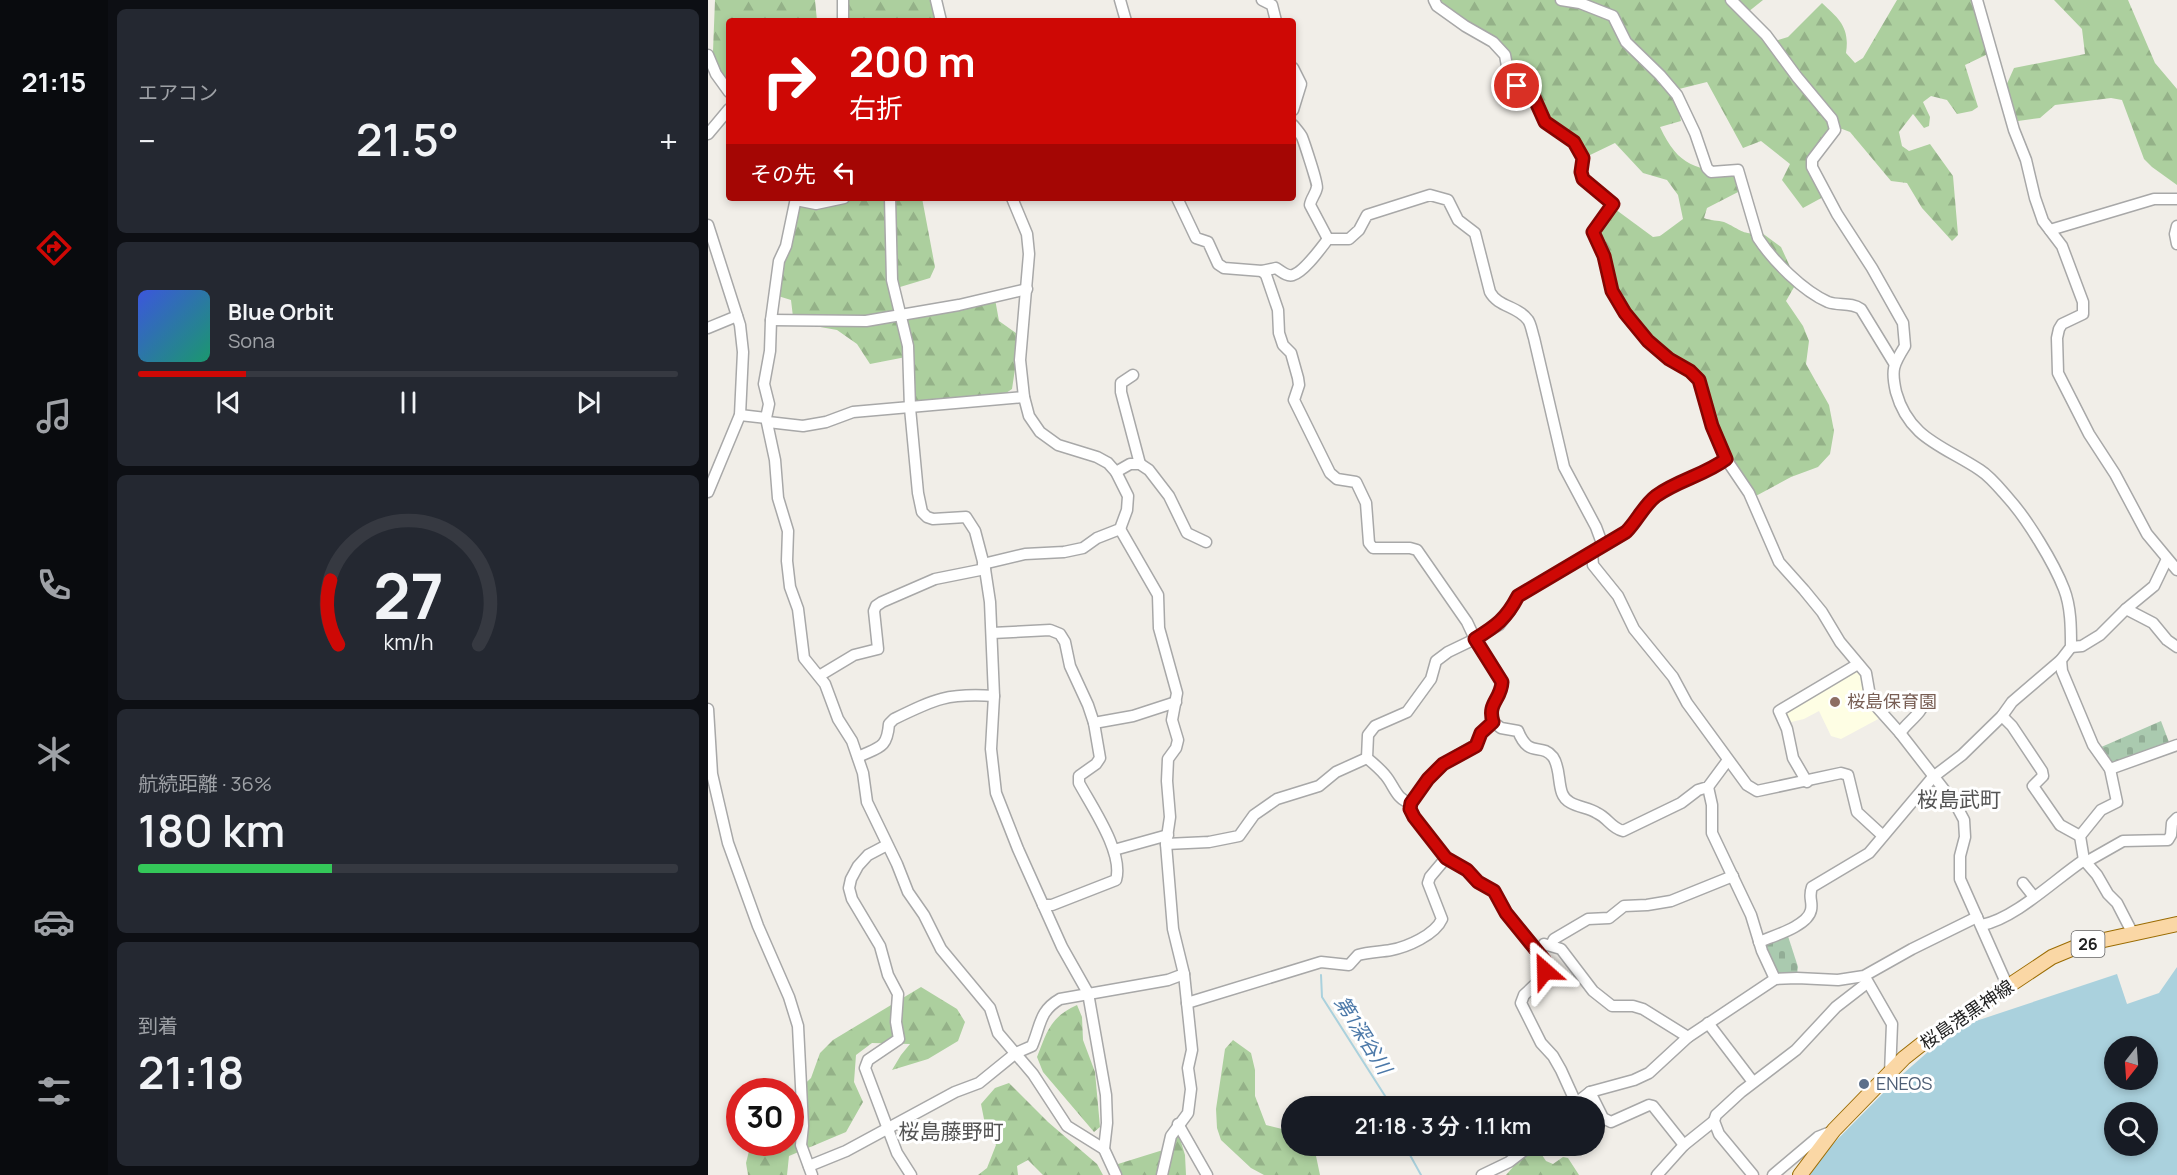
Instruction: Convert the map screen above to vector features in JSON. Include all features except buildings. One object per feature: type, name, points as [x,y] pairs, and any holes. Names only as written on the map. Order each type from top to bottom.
[{"type":"main road","name":"桜島港黒神線","points":[[1800,1175],[1834,1130],[1904,1058],[1940,1030],[2052,957],[2067,950],[2177,924]]},
{"type":"street","points":[[843,0],[843,18]]},
{"type":"street","points":[[936,0],[940,18]]},
{"type":"street","points":[[1120,0],[1125,18]]},
{"type":"street","points":[[1262,0],[1272,5],[1275,18]]},
{"type":"street","points":[[1434,0],[1437,6],[1465,26],[1493,42],[1504,55],[1509,77],[1517,86],[1532,93],[1545,122],[1574,142],[1583,158],[1581,172],[1583,179],[1613,204],[1593,232],[1604,256],[1612,291],[1625,313],[1648,341],[1699,380],[1712,426],[1726,459],[1749,493],[1779,562],[1822,612],[1840,642],[1866,673],[1870,696],[1875,705],[1900,733],[1956,805],[1964,820],[1965,837],[1960,856],[1960,879],[2008,987]]},
{"type":"street","points":[[1561,0],[1580,3],[1612,16],[1626,42],[1677,95],[1695,133],[1707,168],[1711,172],[1738,170],[1762,245],[1785,270],[1820,297],[1830,303],[1857,306],[1861,309],[1894,363]]},
{"type":"street","points":[[1731,0],[1766,35],[1832,119],[1835,130],[1812,160],[1812,167],[1903,323],[1905,346],[1894,363],[1892,376],[1906,419],[1940,447],[1983,471],[2023,516],[2064,589],[2070,620],[2071,647],[2061,660],[2012,702],[2002,716],[1962,755],[1933,777],[1869,853],[1812,887],[1809,895],[1812,909],[1807,918],[1791,929],[1760,942]]},
{"type":"street","points":[[1977,0],[2043,221],[2062,246],[2083,302],[2083,314],[2062,324],[2059,329],[2058,373],[2089,434],[2115,474],[2147,534],[2177,570]]},
{"type":"street","points":[[708,55],[716,74],[726,88]]},
{"type":"street","points":[[1296,74],[1301,84],[1296,100]]},
{"type":"street","points":[[708,134],[726,113]]},
{"type":"street","points":[[1296,129],[1302,138],[1317,180],[1317,189],[1311,205],[1329,239]]},
{"type":"street","points":[[1178,201],[1196,238],[1208,242],[1218,264],[1224,268],[1262,271],[1276,268],[1286,275],[1293,275],[1300,271],[1329,239],[1349,239],[1359,230],[1367,215],[1430,195],[1448,200],[1458,220],[1475,233],[1494,300],[1517,310],[1528,320],[1564,467],[1596,527],[1603,546]]},
{"type":"street","points":[[2050,230],[2154,199],[2177,199]]},
{"type":"street","points":[[796,201],[786,246],[779,261],[771,320],[770,351],[764,384],[769,404],[767,420],[775,460],[778,498],[788,531],[787,561],[790,588],[798,609],[804,658],[825,684],[838,719],[852,741],[863,773],[867,802],[908,892],[924,915],[941,949],[990,1008],[998,1033],[1033,1074],[1067,1126],[1104,1149]]},
{"type":"street","points":[[804,201],[816,204],[830,201]]},
{"type":"street","points":[[890,201],[892,280],[908,346],[910,408],[922,512],[933,519],[966,517],[975,531],[984,566],[992,633],[994,696],[991,750],[996,793],[1018,849],[1062,947],[1088,993],[1106,1095],[1107,1123],[1104,1149],[1116,1175]]},
{"type":"street","points":[[1013,201],[1027,234],[1029,254],[1024,305],[1025,326],[1020,360],[1024,397],[1029,416],[1040,432],[1058,445],[1103,460],[1116,472],[1128,496],[1127,510],[1120,529]]},
{"type":"street","points":[[708,225],[740,325],[743,352],[740,415],[708,492]]},
{"type":"street","points":[[2177,226],[2175,234],[2177,244]]},
{"type":"street","points":[[1262,271],[1266,275],[1278,310],[1279,333],[1283,345],[1291,353],[1298,378],[1299,385],[1294,400],[1330,474],[1337,479],[1356,482],[1366,503],[1369,543],[1373,548],[1417,550],[1467,622],[1502,682],[1502,689],[1491,706],[1493,722],[1501,729],[1518,731],[1523,743],[1528,747],[1550,754],[1555,760],[1562,795],[1567,802],[1598,813],[1616,829],[1623,831],[1681,803],[1698,790],[1708,787],[1728,760]]},
{"type":"street","points":[[771,320],[866,321],[959,305],[1027,289]]},
{"type":"street","points":[[708,328],[737,316]]},
{"type":"street","points":[[1133,375],[1121,383],[1121,392],[1140,464]]},
{"type":"street","points":[[740,415],[803,426],[826,422],[853,412],[1024,397]]},
{"type":"street","points":[[1365,758],[1368,735],[1375,726],[1407,712],[1431,679],[1436,661],[1448,652],[1499,625],[1518,596],[1592,553],[1635,523],[1653,498],[1674,484],[1698,475],[1726,459]]},
{"type":"street","points":[[1116,472],[1130,464],[1140,464],[1149,470],[1169,496],[1187,532],[1206,542]]},
{"type":"street","points":[[819,676],[854,655],[878,649],[874,611],[876,606],[935,579],[1025,554],[1064,552],[1083,548],[1097,537],[1120,529]]},
{"type":"street","points":[[1120,529],[1158,595],[1160,628],[1177,693],[1172,720],[1178,740],[1176,748],[1168,759],[1170,817],[1167,839],[1173,929],[1184,974],[1192,1050],[1188,1068],[1191,1089],[1188,1113],[1171,1136],[1162,1175]]},
{"type":"street","points":[[1592,553],[1593,565],[1618,596],[1634,629],[1673,677],[1688,703],[1728,760],[1752,789],[1807,782],[1841,773],[1848,776],[1851,782],[1852,801],[1857,812],[1882,835]]},
{"type":"street","points":[[2071,647],[2082,646],[2100,635],[2154,586],[2167,559]]},
{"type":"street","points":[[2126,609],[2153,623],[2177,647]]},
{"type":"street","points":[[992,633],[1050,630],[1060,634],[1065,642],[1070,666],[1094,723],[1100,758],[1096,764],[1079,776],[1080,783],[1114,850],[1118,873],[1116,880],[1052,904],[1043,904]]},
{"type":"street","points":[[2061,660],[2062,671],[2093,745],[2110,769],[2117,802],[2102,810],[2080,836]]},
{"type":"street","points":[[1807,782],[1793,758],[1787,729],[1779,711],[1858,664]]},
{"type":"street","points":[[858,757],[883,745],[888,738],[889,724],[894,719],[935,699],[964,694],[994,696]]},
{"type":"street","points":[[1900,733],[1923,708],[1925,700]]},
{"type":"street","points":[[1094,723],[1133,716],[1176,702]]},
{"type":"street","points":[[708,709],[712,774],[728,843],[758,926],[789,997],[798,1026],[803,1126],[801,1145],[810,1170],[955,1092],[980,1083],[1016,1053],[1032,1046],[1042,1015],[1049,1005],[1060,999],[1168,980],[1184,974]]},
{"type":"street","points":[[2002,716],[2012,726],[2042,771],[2043,776],[2032,786],[2060,825],[2080,836],[2085,861],[2117,903],[2133,934]]},
{"type":"street","points":[[1493,722],[1481,733],[1476,746],[1443,764],[1428,779],[1411,803],[1410,809],[1446,858],[1467,870],[1478,882],[1494,891],[1506,913],[1545,961],[1542,978],[1524,995],[1521,1003],[1541,1043],[1553,1056],[1561,1070],[1570,1096]]},
{"type":"street","points":[[2110,769],[2177,745]]},
{"type":"street","points":[[1114,850],[1167,839],[1209,842],[1239,836],[1254,815],[1277,800],[1319,786],[1336,772],[1365,758]]},
{"type":"street","points":[[1365,758],[1386,776],[1395,792],[1411,803]]},
{"type":"street","points":[[1708,787],[1712,805],[1712,833],[1751,915],[1775,979]]},
{"type":"street","points":[[1657,1175],[1684,1145],[1714,1121],[1716,1115],[1796,1050],[1836,1007],[1866,980],[1904,953],[1980,921],[1996,922],[2085,861],[2122,841],[2168,840],[2172,823],[2177,818]]},
{"type":"street","points":[[887,844],[868,855],[858,866],[849,888],[852,899],[880,946],[888,975],[898,994],[896,1022],[899,1038],[868,1060],[866,1068],[897,1153],[911,1175]]},
{"type":"street","points":[[1187,1002],[1321,962],[1349,965],[1358,955],[1401,947],[1437,929],[1442,919],[1428,883],[1430,877],[1446,858]]},
{"type":"street","points":[[1551,945],[1554,939],[1588,919],[1609,918],[1624,906],[1671,901],[1733,876]]},
{"type":"street","points":[[2023,883],[2034,897]]},
{"type":"street","points":[[1536,948],[1544,944],[1561,949],[1593,991],[1612,1006],[1633,1006],[1643,1009],[1688,1037]]},
{"type":"street","points":[[1585,1096],[1590,1092],[1634,1080],[1649,1072],[1688,1037],[1775,979],[1866,980]]},
{"type":"street","points":[[1866,980],[1892,1024],[1890,1074]]},
{"type":"street","points":[[1708,1023],[1753,1083]]},
{"type":"street","points":[[1590,1092],[1603,1118],[1611,1122],[1649,1105],[1653,1106],[1684,1145]]},
{"type":"street","points":[[1714,1121],[1719,1134],[1753,1175]]},
{"type":"street","points":[[1178,1124],[1207,1175]]},
{"type":"street","points":[[1773,1175],[1818,1137],[1834,1130]]},
{"type":"street","points":[[1482,1175],[1517,1156]]},
{"type":"shaded area","name":"桜島保育園","points":[[1857,667],[1882,717],[1841,739],[1831,736],[1819,711],[1804,719],[1787,723],[1783,712]]},
{"type":"green space","points":[[715,0],[815,0],[817,18],[726,18],[726,92],[712,77]]},
{"type":"green space","points":[[844,0],[936,0],[940,18],[845,18]]},
{"type":"green space","points":[[1440,0],[1763,0],[1748,12],[1775,41],[1788,37],[1822,3],[1842,24],[1846,36],[1846,53],[1855,63],[1863,58],[1897,0],[1973,0],[1990,53],[1965,65],[1978,107],[1972,111],[1957,114],[1947,100],[1931,96],[1923,102],[1930,117],[1929,126],[1924,128],[1913,114],[1899,132],[1902,146],[1909,151],[1930,144],[1953,176],[1958,235],[1952,241],[1922,208],[1907,183],[1891,181],[1850,132],[1837,127],[1807,161],[1807,171],[1825,196],[1803,208],[1782,180],[1790,164],[1761,141],[1743,148],[1707,82],[1671,91],[1678,105],[1681,121],[1660,127],[1674,151],[1690,164],[1700,168],[1737,175],[1740,191],[1707,208],[1704,218],[1724,222],[1745,233],[1762,233],[1781,247],[1797,282],[1786,301],[1803,326],[1809,341],[1806,364],[1829,405],[1834,431],[1830,454],[1818,467],[1791,477],[1754,497],[1726,450],[1716,425],[1704,379],[1648,335],[1615,291],[1598,234],[1615,209],[1653,237],[1660,236],[1683,219],[1678,195],[1667,180],[1643,173],[1615,143],[1588,156],[1576,139],[1551,121],[1534,89],[1518,82],[1506,50],[1469,26]]},
{"type":"green space","points":[[2054,0],[2128,0],[2155,63],[2177,89],[2177,185],[2144,159],[2122,100],[2111,98],[2055,105],[2040,118],[2018,121],[2006,86],[2014,68],[2085,54],[2082,29]]},
{"type":"green space","points":[[798,201],[923,201],[935,267],[930,278],[890,290],[898,319],[995,299],[999,321],[1020,336],[1012,389],[1003,395],[917,403],[913,401],[911,356],[870,364],[857,344],[837,330],[809,325],[793,317],[791,300],[778,296],[781,269]]},
{"type":"green space","points":[[2161,721],[2170,745],[2111,766],[2099,748]]},
{"type":"green space","points":[[1787,933],[1798,967],[1797,974],[1778,976],[1763,945]]},
{"type":"green space","points":[[921,987],[957,1009],[965,1022],[958,1041],[928,1059],[892,1070],[910,1044],[872,1043],[856,1055],[854,1082],[863,1102],[846,1132],[804,1150],[804,1085],[811,1078],[820,1053],[833,1040]]},
{"type":"green space","points":[[1077,1005],[1082,1017],[1083,1040],[1095,1072],[1100,1127],[1094,1132],[1043,1072],[1037,1057],[1055,1020]]},
{"type":"green space","points":[[1233,1040],[1251,1053],[1255,1070],[1255,1096],[1266,1125],[1281,1129],[1281,1156],[1316,1156],[1320,1175],[1264,1175],[1251,1168],[1221,1140],[1217,1128],[1216,1109],[1225,1049]]},
{"type":"green space","points":[[1009,1083],[1048,1122],[1097,1164],[1103,1175],[1043,1175],[1028,1160],[1017,1166],[1018,1175],[978,1175],[987,1168],[996,1145],[985,1124],[981,1104],[995,1088]]},
{"type":"green space","points":[[1177,1129],[1185,1155],[1186,1175],[1120,1175],[1117,1170],[1118,1164],[1163,1150]]},
{"type":"green space","points":[[748,1156],[789,1156],[787,1175],[748,1175],[746,1163]]},
{"type":"green space","points":[[1524,1156],[1543,1156],[1546,1161],[1553,1164],[1563,1157],[1568,1158],[1579,1175],[1506,1175]]},
{"type":"water","points":[[2177,967],[2177,1175],[1810,1175],[1825,1152],[1896,1080],[1955,1028],[2117,974],[2127,1004],[2159,993]]},
{"type":"waterway","name":"第1深谷川","points":[[1321,975],[1322,997],[1385,1096]]},
{"type":"waterway","name":"第1深谷川","points":[[1411,1156],[1421,1175]]},
{"type":"place","name":"桜島保育園","points":[[1835,702]]},
{"type":"place","name":"ENEOS","points":[[1864,1084]]},
{"type":"district","name":"桜島武町","points":[[1959,800]]},
{"type":"district","name":"桜島藤野町","points":[[951,1132]]},
{"type":"route","points":[[1517,86],[1532,93],[1545,122],[1574,142],[1583,158],[1581,172],[1583,179],[1613,204],[1593,232],[1604,256],[1612,291],[1625,313],[1648,341],[1699,380],[1712,426],[1726,459],[1719,465],[1674,484],[1653,498],[1626,532],[1518,596],[1499,625],[1475,639],[1502,682],[1502,689],[1491,706],[1493,722],[1481,733],[1476,746],[1443,764],[1428,779],[1411,803],[1410,809],[1414,817],[1446,858],[1467,870],[1478,882],[1494,891],[1506,913],[1545,961],[1545,971]]}]
